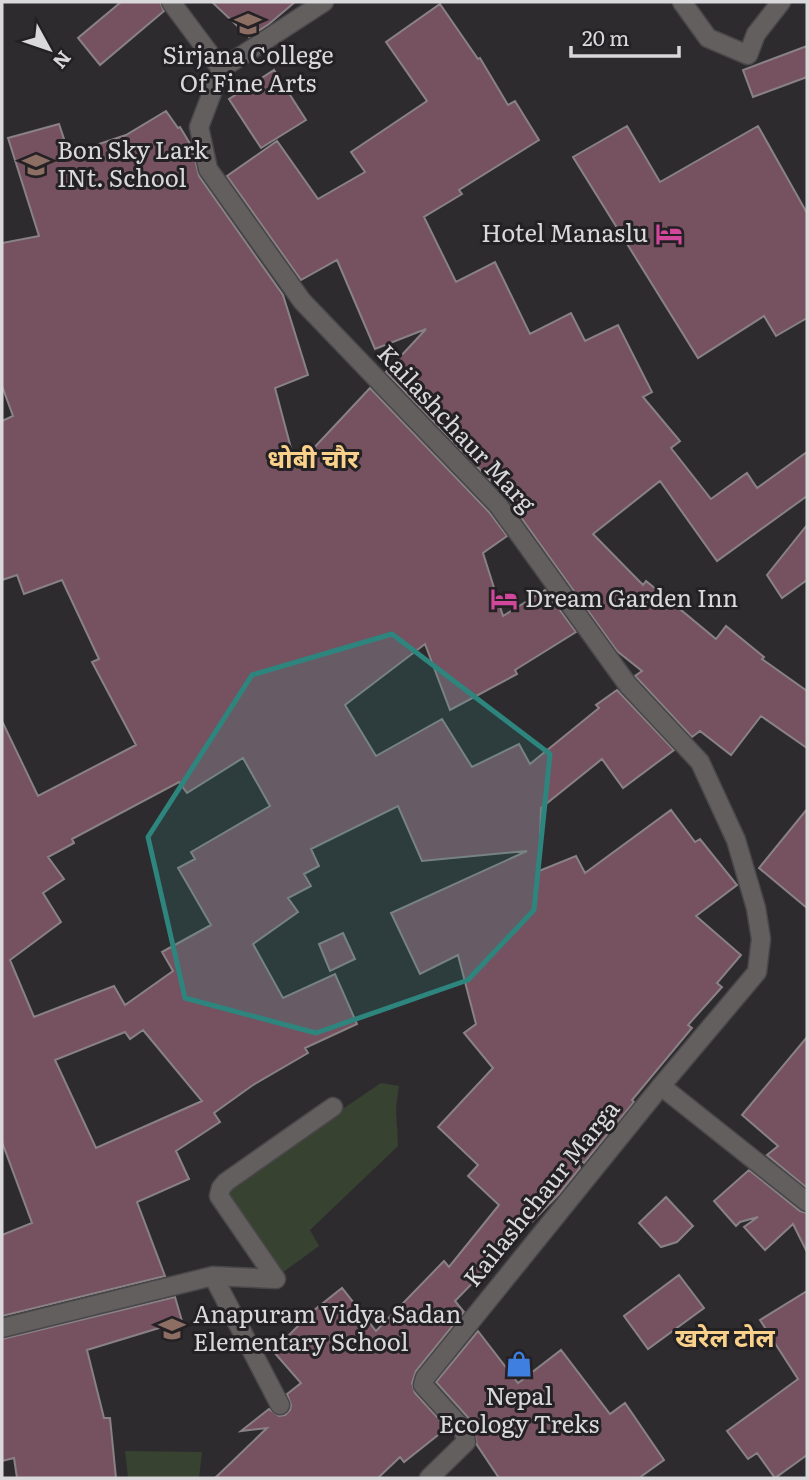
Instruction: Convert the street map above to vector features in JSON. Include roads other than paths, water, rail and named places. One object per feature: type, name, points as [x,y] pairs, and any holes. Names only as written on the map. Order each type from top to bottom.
[{"type":"street","points":[[171,2],[221,69],[324,2]]},
{"type":"street","points":[[682,2],[708,37],[748,55],[756,34],[782,2]]},
{"type":"street","name":"Kailashchaur Marg","points":[[221,69],[199,127],[208,169],[302,301],[498,505],[628,685],[700,762],[736,840],[756,908],[761,939],[757,972]]},
{"type":"street","name":"Kailashchaur Marga","points":[[429,1478],[466,1442],[463,1429],[423,1385],[425,1378],[661,1086],[757,972]]},
{"type":"street","points":[[661,1086],[807,1202]]},
{"type":"street","points":[[2,1328],[213,1276],[276,1279],[219,1196],[221,1188],[332,1107]]},
{"type":"street","points":[[213,1276],[280,1405]]},
{"type":"place","name":"Sirjana College Of Fine Arts","points":[[248,24]]},
{"type":"place","name":"Bon Sky Lark INt. School","points":[[36,165]]},
{"type":"place","name":"Hotel Manaslu","points":[[669,234]]},
{"type":"place","name":"Dream Garden Inn","points":[[504,599]]},
{"type":"place","name":"Anapuram Vidya Sadan Elementary School","points":[[172,1329]]},
{"type":"place","name":"Nepal Ecology Treks","points":[[519,1364]]},
{"type":"district","name":"धोबी चौर","points":[[313,459]]},
{"type":"district","name":"खरेल टोल","points":[[725,1338]]}]
